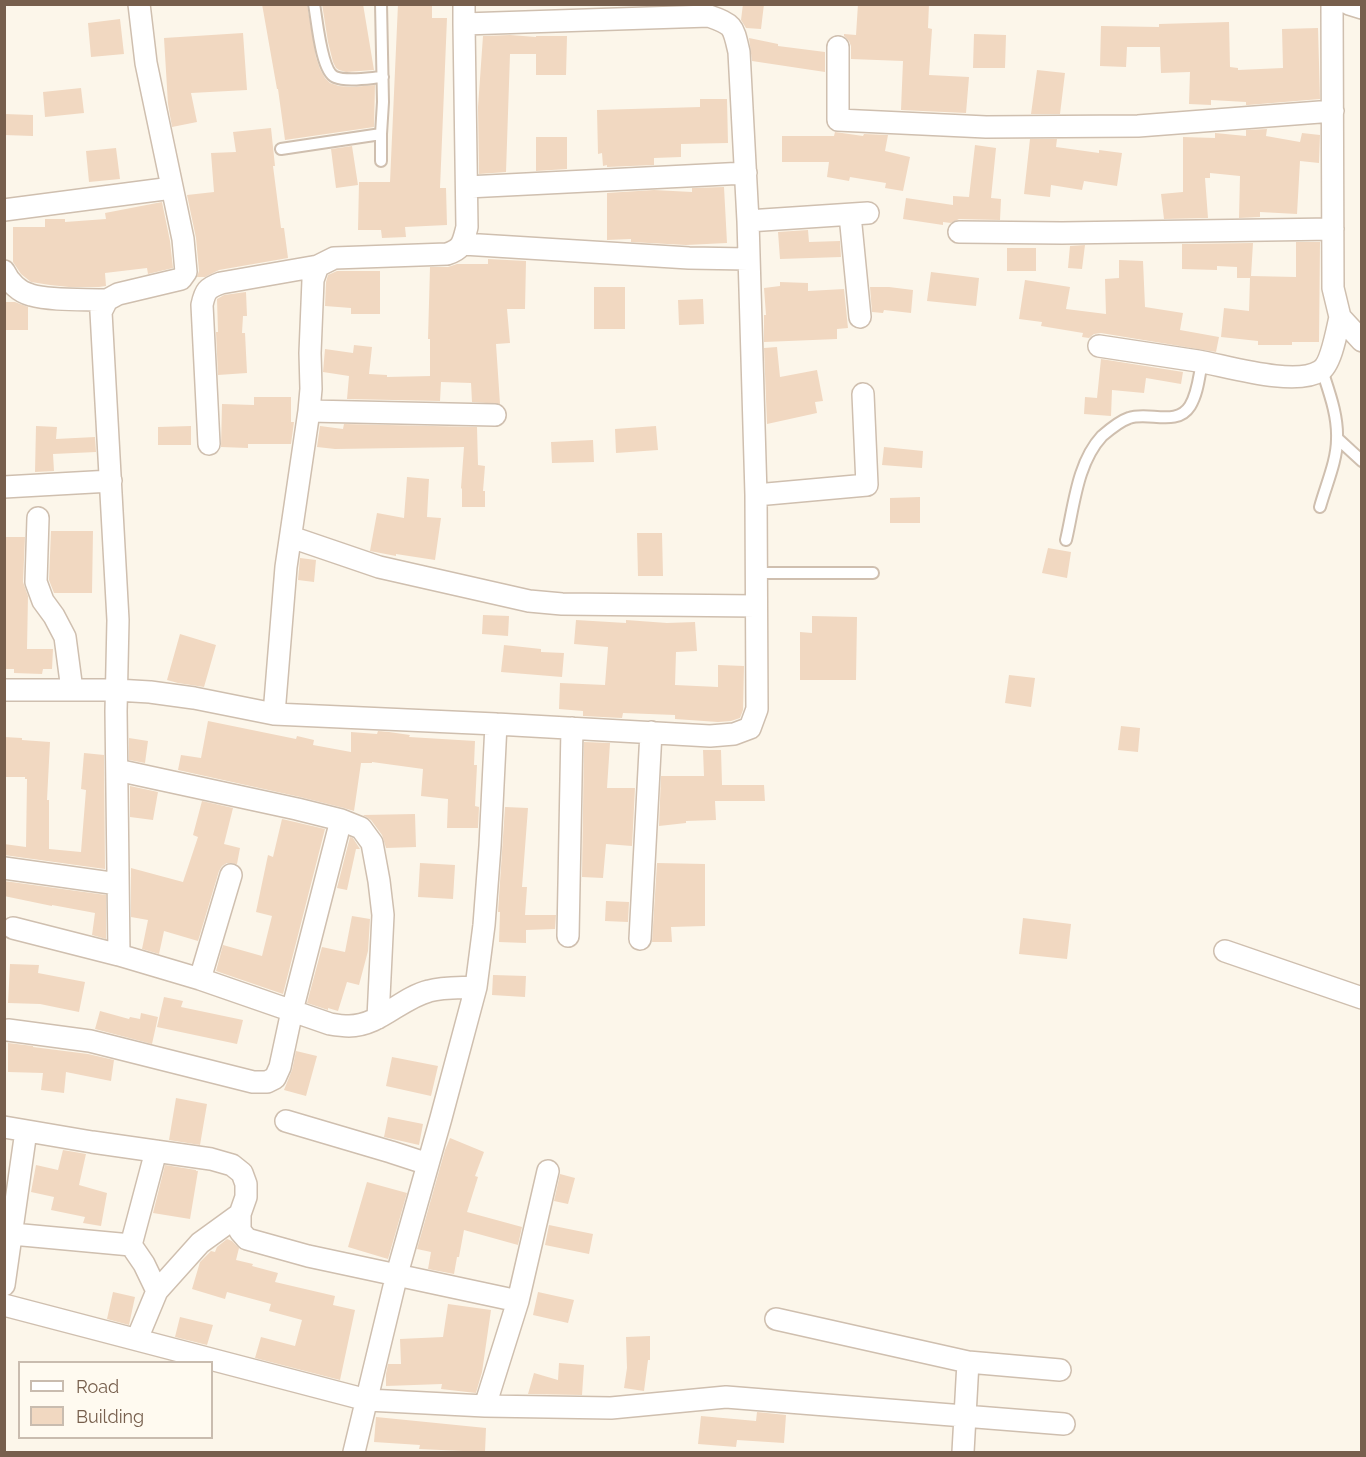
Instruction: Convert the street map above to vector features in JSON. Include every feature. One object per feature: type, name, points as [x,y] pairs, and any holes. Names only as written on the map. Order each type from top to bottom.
[{"type":"street","points":[[4,271],[18,289],[31,295],[107,300],[118,294],[181,279],[186,272],[183,239],[146,63],[139,4]]},
{"type":"street","points":[[1099,346],[1274,376],[1308,376],[1322,370],[1331,352],[1340,317],[1334,288],[1332,4]]},
{"type":"street","points":[[1349,4],[1362,8]]},
{"type":"street","points":[[4,690],[150,692],[274,714],[710,736],[734,734],[750,728],[758,709],[756,495],[748,221],[738,52],[734,33],[728,23],[709,16],[464,14],[467,227],[463,244],[447,254],[333,258],[318,266],[221,282],[211,286],[205,293],[202,305],[208,444]]},
{"type":"street","points":[[838,47],[838,120],[986,127],[1138,126],[1334,111]]},
{"type":"street","points":[[467,187],[746,173]]},
{"type":"street","points":[[4,210],[172,188]]},
{"type":"street","points":[[748,221],[859,214],[860,317]]},
{"type":"street","points":[[959,232],[1062,233],[1333,229]]},
{"type":"street","points":[[463,244],[689,258],[748,259]]},
{"type":"street","points":[[274,714],[286,567],[309,411],[313,280],[318,266]]},
{"type":"street","points":[[107,300],[101,312],[118,620],[116,690],[119,956]]},
{"type":"street","points":[[1340,317],[1362,341]]},
{"type":"street","points":[[756,495],[867,485],[863,394]]},
{"type":"street","points":[[309,411],[495,415]]},
{"type":"street","points":[[4,487],[111,481]]},
{"type":"street","points":[[38,519],[36,582],[43,601],[65,637],[72,690]]},
{"type":"street","points":[[291,537],[379,567],[529,601],[562,604],[756,606]]},
{"type":"street","points":[[354,1452],[397,1274],[476,987],[490,846],[496,724]]},
{"type":"street","points":[[568,936],[572,728]]},
{"type":"street","points":[[640,939],[651,732]]},
{"type":"street","points":[[117,771],[297,809],[362,828],[372,843],[383,915],[378,1018]]},
{"type":"street","points":[[8,1030],[90,1041],[253,1082],[267,1082],[275,1078],[280,1067],[341,820]]},
{"type":"street","points":[[4,868],[118,884]]},
{"type":"street","points":[[200,979],[231,875]]},
{"type":"street","points":[[13,928],[200,979],[330,1024],[349,1026],[364,1024],[429,991],[476,987]]},
{"type":"street","points":[[1224,951],[1362,998]]},
{"type":"street","points":[[286,1122],[428,1164]]},
{"type":"street","points":[[4,1127],[212,1159],[232,1166],[242,1173],[246,1184],[246,1197],[240,1214],[240,1231],[247,1239],[308,1256],[518,1301]]},
{"type":"street","points":[[4,1285],[26,1131]]},
{"type":"street","points":[[156,1151],[131,1245],[144,1264],[157,1292]]},
{"type":"street","points":[[485,1406],[518,1301],[548,1171]]},
{"type":"street","points":[[137,1339],[157,1292],[200,1243],[240,1214]]},
{"type":"street","points":[[12,1234],[131,1245]]},
{"type":"street","points":[[4,1305],[367,1400],[485,1406],[611,1408],[726,1396],[1064,1424]]},
{"type":"street","points":[[776,1319],[968,1362],[1060,1370]]},
{"type":"street","points":[[963,1452],[968,1362]]},
{"type":"lane","points":[[314,4],[324,63],[329,73],[335,77],[351,80],[382,77]]},
{"type":"lane","points":[[381,4],[383,102],[381,161]]},
{"type":"lane","points":[[281,149],[381,134]]},
{"type":"lane","points":[[1066,540],[1080,477],[1102,436],[1130,418],[1144,415],[1180,416],[1189,408],[1195,395],[1202,362]]},
{"type":"lane","points":[[1320,507],[1338,439],[1336,417],[1322,370]]},
{"type":"lane","points":[[1338,439],[1362,461]]},
{"type":"lane","points":[[756,573],[873,573]]},
{"type":"building","points":[[262,4],[307,4],[316,57],[325,78],[330,83],[339,86],[375,85],[374,127],[285,140]]},
{"type":"building","points":[[322,4],[363,4],[374,70],[346,72],[336,68],[328,42]]},
{"type":"building","points":[[398,4],[432,4],[432,18],[447,18],[440,188],[446,188],[447,225],[405,227],[406,237],[382,238],[381,230],[358,230],[359,182],[390,182]]},
{"type":"building","points":[[743,4],[764,4],[761,29],[746,28],[741,20]]},
{"type":"building","points":[[858,4],[929,4],[928,28],[932,29],[929,75],[969,77],[966,113],[901,110],[903,61],[851,59],[851,46],[844,34],[856,35]]},
{"type":"building","points":[[120,19],[124,54],[91,57],[88,23]]},
{"type":"building","points":[[1229,22],[1230,67],[1238,68],[1238,70],[1283,68],[1282,29],[1318,28],[1320,99],[1248,105],[1246,102],[1211,100],[1211,105],[1189,104],[1190,72],[1161,73],[1160,47],[1127,47],[1126,67],[1100,66],[1101,26],[1159,27],[1159,24]]},
{"type":"building","points":[[243,33],[247,90],[191,93],[197,122],[172,127],[168,104],[164,38]]},
{"type":"building","points":[[974,34],[1006,35],[1005,68],[973,68]]},
{"type":"building","points":[[483,36],[567,36],[566,75],[536,75],[536,54],[510,54],[506,172],[479,174],[478,107]]},
{"type":"building","points":[[749,38],[778,44],[778,46],[825,52],[825,72],[752,61]]},
{"type":"building","points":[[1037,70],[1065,73],[1060,114],[1031,114]]},
{"type":"building","points":[[81,88],[84,113],[45,117],[43,92]]},
{"type":"building","points":[[700,99],[727,99],[728,143],[681,144],[681,157],[654,158],[654,165],[603,166],[602,153],[598,154],[597,110],[700,107]]},
{"type":"building","points":[[4,114],[33,115],[33,136],[4,135]]},
{"type":"building","points":[[271,128],[281,228],[284,228],[288,258],[219,270],[205,277],[197,277],[199,271],[196,238],[187,195],[214,192],[211,153],[236,152],[233,132]]},
{"type":"building","points":[[1267,129],[1266,136],[1300,142],[1302,133],[1320,135],[1319,163],[1300,161],[1297,214],[1260,212],[1260,217],[1239,218],[1240,176],[1210,173],[1210,178],[1205,178],[1208,218],[1164,219],[1161,194],[1183,192],[1183,137],[1215,138],[1215,133],[1246,136],[1246,130]]},
{"type":"building","points":[[835,132],[863,136],[864,134],[888,135],[885,151],[910,157],[903,191],[885,188],[886,183],[850,177],[849,181],[827,177],[829,162],[782,162],[782,136],[834,136]]},
{"type":"building","points":[[536,137],[567,137],[567,169],[536,171]]},
{"type":"building","points":[[1030,139],[1057,139],[1056,147],[1099,153],[1099,150],[1122,153],[1117,186],[1084,181],[1082,190],[1051,185],[1050,197],[1024,194]]},
{"type":"building","points":[[975,145],[996,148],[991,198],[1001,199],[1000,220],[959,219],[951,223],[943,222],[943,225],[903,219],[906,198],[953,205],[953,196],[969,197]]},
{"type":"building","points":[[352,146],[358,185],[336,188],[331,149]]},
{"type":"building","points":[[116,148],[120,179],[89,182],[86,151]]},
{"type":"building","points":[[724,187],[727,243],[686,245],[631,242],[631,239],[607,240],[607,193],[654,190],[692,192],[692,188]]},
{"type":"building","points":[[162,202],[173,268],[148,274],[147,268],[105,273],[106,286],[69,287],[31,282],[21,274],[13,262],[13,227],[45,227],[45,219],[65,219],[65,222],[106,219],[105,213]]},
{"type":"building","points":[[808,230],[809,242],[840,241],[841,257],[780,259],[778,232]]},
{"type":"building","points":[[1296,242],[1320,242],[1319,342],[1258,345],[1258,341],[1221,337],[1224,308],[1249,311],[1250,278],[1237,278],[1237,267],[1217,266],[1217,270],[1182,269],[1182,244],[1253,243],[1251,276],[1296,277]]},
{"type":"building","points":[[1085,245],[1082,269],[1068,268],[1070,246]]},
{"type":"building","points":[[1007,248],[1036,248],[1036,271],[1007,271]]},
{"type":"building","points":[[488,259],[526,261],[525,309],[507,309],[510,343],[496,344],[500,404],[472,402],[471,383],[441,382],[440,401],[347,399],[349,376],[323,372],[325,349],[353,353],[354,345],[372,347],[369,374],[387,375],[387,377],[430,376],[430,339],[428,339],[430,267],[488,264]]},
{"type":"building","points":[[1119,260],[1143,261],[1145,307],[1183,313],[1180,330],[1219,337],[1216,352],[1101,333],[1089,338],[1082,337],[1083,333],[1041,326],[1042,322],[1019,319],[1025,280],[1070,287],[1066,309],[1106,314],[1105,279],[1119,278]]},
{"type":"building","points":[[337,271],[380,271],[380,314],[351,314],[351,308],[325,306],[328,275]]},
{"type":"building","points":[[931,272],[979,278],[976,306],[927,301]]},
{"type":"building","points":[[780,282],[808,283],[808,291],[844,289],[848,328],[837,329],[837,339],[764,342],[764,315],[766,315],[764,288],[780,286]]},
{"type":"building","points":[[594,287],[625,287],[625,329],[594,329]]},
{"type":"building","points":[[870,287],[913,290],[911,313],[884,310],[883,313],[872,312]]},
{"type":"building","points":[[246,292],[247,316],[243,316],[242,333],[245,333],[247,373],[218,375],[217,299],[224,295]]},
{"type":"building","points":[[703,299],[704,324],[679,325],[678,300]]},
{"type":"building","points":[[4,302],[15,302],[28,307],[28,330],[4,330]]},
{"type":"building","points":[[777,347],[780,377],[817,370],[823,401],[815,402],[817,413],[767,424],[764,348]]},
{"type":"building","points":[[1101,359],[1183,372],[1181,384],[1146,378],[1144,393],[1112,390],[1111,416],[1084,414],[1085,397],[1097,398]]},
{"type":"building","points":[[254,397],[291,397],[291,422],[294,422],[291,444],[248,444],[248,448],[221,447],[222,404],[254,405]]},
{"type":"building","points":[[344,424],[477,427],[478,465],[485,466],[483,491],[485,491],[485,507],[462,507],[464,447],[335,449],[317,447],[320,426],[343,429]]},
{"type":"building","points":[[36,426],[57,427],[56,439],[95,437],[96,452],[53,454],[54,471],[35,472]]},
{"type":"building","points":[[191,426],[191,445],[158,445],[158,427]]},
{"type":"building","points":[[656,426],[658,450],[616,453],[615,429]]},
{"type":"building","points":[[593,440],[594,462],[552,463],[551,442]]},
{"type":"building","points":[[884,447],[923,451],[922,468],[882,465]]},
{"type":"building","points":[[407,477],[429,479],[427,517],[441,518],[435,560],[370,551],[377,513],[404,518]]},
{"type":"building","points":[[920,497],[920,523],[890,523],[890,498]]},
{"type":"building","points":[[51,531],[93,531],[92,593],[54,593],[49,580]]},
{"type":"building","points":[[637,533],[662,533],[663,576],[638,576]]},
{"type":"building","points":[[4,537],[25,537],[23,582],[28,596],[27,649],[53,649],[52,669],[43,669],[42,674],[14,673],[14,669],[4,669]]},
{"type":"building","points":[[1048,548],[1071,552],[1067,578],[1042,573]]},
{"type":"building","points":[[300,558],[316,560],[314,582],[298,580]]},
{"type":"building","points":[[483,615],[509,616],[508,636],[482,634]]},
{"type":"building","points":[[812,616],[857,617],[856,680],[800,680],[800,632],[812,633]]},
{"type":"building","points":[[576,620],[626,623],[626,620],[667,623],[695,622],[697,651],[676,652],[675,685],[718,687],[718,665],[744,666],[743,710],[740,718],[718,722],[675,719],[675,715],[623,713],[622,718],[583,716],[583,711],[559,709],[560,683],[605,685],[608,647],[574,644]]},
{"type":"building","points":[[180,634],[216,645],[204,687],[167,680]]},
{"type":"building","points":[[504,645],[541,649],[541,652],[564,653],[562,677],[501,672]]},
{"type":"building","points":[[1009,675],[1035,678],[1031,707],[1005,703]]},
{"type":"building","points":[[208,721],[296,739],[297,736],[314,740],[313,745],[351,752],[351,732],[377,734],[378,731],[410,735],[409,737],[475,741],[474,765],[477,765],[475,806],[479,807],[478,828],[447,828],[448,799],[421,796],[423,769],[372,762],[361,763],[354,811],[178,770],[181,755],[201,758]]},
{"type":"building","points":[[1121,726],[1140,728],[1138,752],[1118,750]]},
{"type":"building","points":[[4,737],[50,742],[47,800],[49,800],[49,849],[81,852],[86,790],[81,789],[84,753],[104,755],[105,869],[4,855],[4,844],[26,847],[27,779],[25,777],[4,777]]},
{"type":"building","points":[[129,738],[148,741],[145,763],[129,760]]},
{"type":"building","points":[[584,742],[610,743],[607,788],[635,788],[632,846],[606,844],[603,878],[582,877]]},
{"type":"building","points":[[703,750],[721,750],[722,785],[764,785],[765,801],[715,801],[716,820],[686,821],[686,823],[659,826],[661,776],[704,776]]},
{"type":"building","points":[[130,786],[158,792],[153,820],[130,817]]},
{"type":"building","points":[[202,801],[233,808],[224,844],[240,848],[237,864],[227,863],[219,871],[198,941],[164,931],[159,954],[142,949],[148,920],[131,917],[131,868],[183,882],[198,837],[193,835]]},
{"type":"building","points":[[505,807],[528,808],[522,887],[527,887],[525,915],[556,915],[555,929],[526,930],[526,943],[499,942],[500,912],[498,912]]},
{"type":"building","points":[[415,814],[416,847],[386,848],[382,835],[371,820],[363,815]]},
{"type":"building","points":[[282,819],[325,829],[283,994],[216,971],[223,945],[262,956],[272,916],[256,912],[268,855],[273,857]]},
{"type":"building","points":[[350,837],[360,849],[356,849],[347,890],[337,888]]},
{"type":"building","points":[[420,863],[455,865],[453,899],[418,897]]},
{"type":"building","points":[[657,863],[705,864],[705,926],[671,927],[672,942],[652,942]]},
{"type":"building","points":[[4,881],[106,895],[106,939],[92,935],[95,913],[4,896]]},
{"type":"building","points":[[606,901],[629,902],[628,922],[605,921]]},
{"type":"building","points":[[352,916],[370,919],[368,951],[359,985],[347,982],[338,1011],[307,1003],[322,947],[345,952]]},
{"type":"building","points":[[1023,918],[1071,924],[1067,959],[1019,954]]},
{"type":"building","points":[[10,964],[39,965],[38,973],[85,982],[79,1012],[40,1004],[8,1003]]},
{"type":"building","points":[[493,975],[526,976],[525,997],[492,995]]},
{"type":"building","points":[[164,997],[183,1001],[181,1007],[243,1020],[237,1044],[157,1027]]},
{"type":"building","points":[[100,1011],[129,1019],[130,1017],[140,1019],[141,1013],[158,1017],[152,1044],[95,1029]]},
{"type":"building","points":[[8,1043],[88,1054],[114,1060],[111,1081],[66,1072],[64,1093],[41,1090],[43,1073],[8,1072]]},
{"type":"building","points":[[296,1051],[317,1056],[306,1096],[284,1090]]},
{"type":"building","points":[[392,1057],[438,1066],[431,1096],[386,1086]]},
{"type":"building","points":[[176,1098],[207,1104],[200,1145],[169,1140]]},
{"type":"building","points":[[388,1117],[423,1124],[419,1145],[384,1137]]},
{"type":"building","points":[[450,1138],[484,1152],[475,1176],[478,1177],[467,1212],[522,1227],[518,1245],[464,1230],[454,1274],[428,1269],[431,1252],[417,1249]]},
{"type":"building","points":[[63,1150],[86,1154],[79,1185],[107,1193],[101,1226],[83,1223],[85,1217],[51,1210],[54,1197],[31,1192],[36,1165],[58,1170]]},
{"type":"building","points":[[165,1165],[198,1171],[190,1219],[153,1213]]},
{"type":"building","points":[[560,1174],[575,1178],[568,1204],[554,1201]]},
{"type":"building","points":[[367,1182],[407,1193],[388,1259],[348,1247]]},
{"type":"building","points":[[549,1225],[593,1234],[589,1254],[545,1245]]},
{"type":"building","points":[[227,1239],[239,1248],[236,1260],[278,1273],[275,1282],[335,1296],[333,1305],[355,1310],[340,1380],[255,1358],[261,1337],[295,1346],[302,1320],[269,1311],[271,1304],[227,1292],[225,1299],[192,1289],[200,1262],[211,1251],[215,1252],[217,1247]]},
{"type":"building","points":[[113,1292],[135,1297],[129,1325],[107,1319]]},
{"type":"building","points":[[538,1292],[574,1300],[568,1323],[533,1315]]},
{"type":"building","points":[[448,1304],[491,1310],[482,1372],[476,1393],[441,1389],[442,1384],[386,1386],[388,1364],[401,1364],[400,1339],[443,1337]]},
{"type":"building","points":[[180,1317],[213,1325],[207,1345],[175,1337]]},
{"type":"building","points":[[650,1336],[650,1360],[648,1360],[644,1391],[624,1388],[627,1368],[626,1337]]},
{"type":"building","points":[[559,1363],[584,1365],[582,1395],[528,1394],[534,1373],[558,1380]]},
{"type":"building","points":[[757,1412],[786,1415],[784,1443],[737,1440],[736,1447],[698,1444],[701,1416],[756,1421]]},
{"type":"building","points":[[376,1417],[486,1428],[485,1452],[419,1449],[420,1445],[374,1442]]}]
